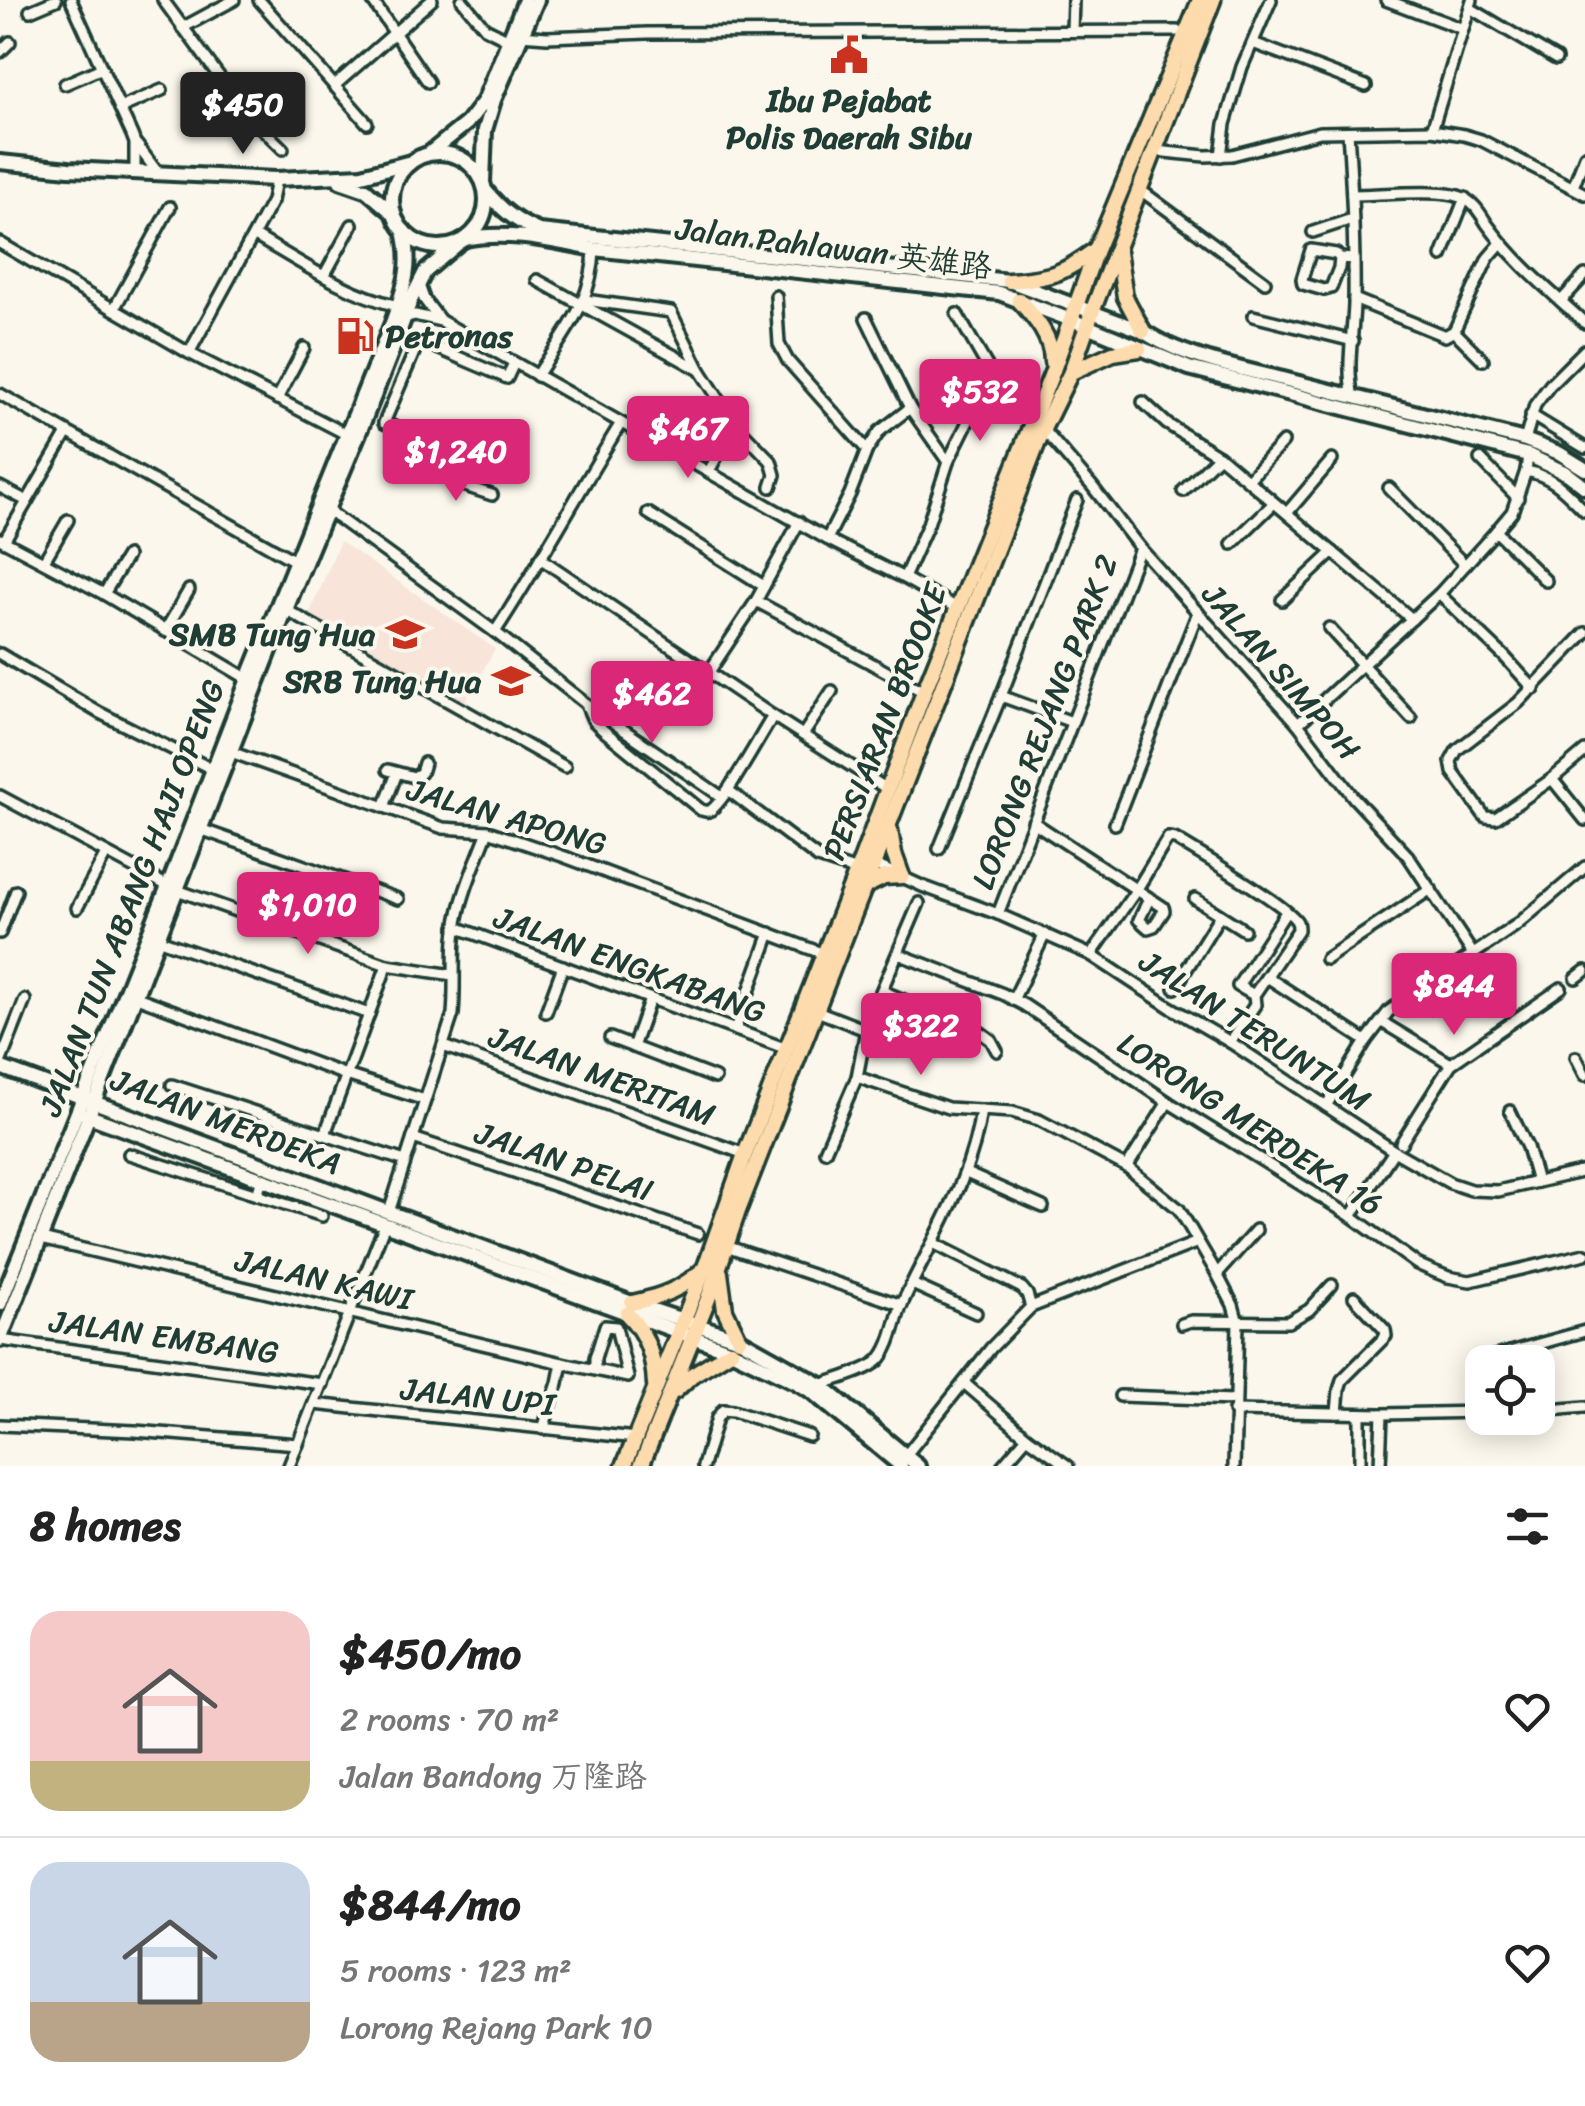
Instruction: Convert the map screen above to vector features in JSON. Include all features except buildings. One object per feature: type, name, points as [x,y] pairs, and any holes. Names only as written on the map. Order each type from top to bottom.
[{"type":"main road","points":[[411,162],[394,186],[392,200],[394,214],[404,232],[430,246],[462,241],[483,219],[484,130],[525,0]]},
{"type":"main road","points":[[0,162],[276,180],[362,175],[411,162],[429,154],[467,123],[484,101],[514,36],[537,0]]},
{"type":"main road","name":"PERSIARAN BROOKE","points":[[641,1466],[712,1267],[745,1154],[824,954],[864,865],[887,790],[1052,373],[1096,250],[1200,0]]},
{"type":"main road","name":"PERSIARAN BROOKE","points":[[712,1267],[726,1246],[864,887],[864,865],[890,824],[1213,0]]},
{"type":"main road","points":[[429,154],[442,153],[467,162],[485,187]]},
{"type":"main road","points":[[328,178],[357,185],[394,214]]},
{"type":"main road","name":"Jalan Pahlawan 英雄路","points":[[485,187],[504,212],[539,231],[1009,281],[1089,319],[1138,348],[1189,368],[1528,455],[1568,474],[1585,487]]},
{"type":"main road","name":"JALAN TUN ABANG HAJI OPENG","points":[[0,1340],[77,1149],[83,1098],[200,829],[401,312],[408,278],[404,232]]},
{"type":"main road","name":"Jalan Pahlawan 英雄路","points":[[462,241],[482,236],[543,239],[594,249],[970,288],[1074,312]]},
{"type":"main road","name":"JALAN TUN ABANG HAJI OPENG","points":[[83,1098],[108,1066],[157,939],[212,769],[346,434],[418,282],[462,241]]},
{"type":"main road","points":[[1117,246],[1125,297],[1143,331]]},
{"type":"main road","points":[[1009,281],[1052,276],[1096,250]]},
{"type":"main road","points":[[1019,300],[1048,342],[1052,373]]},
{"type":"main road","name":"Jalan Pahlawan 英雄路","points":[[1089,319],[1143,331],[1172,348],[1525,440],[1559,453],[1585,470]]},
{"type":"main road","points":[[1070,372],[1113,353],[1138,348]]},
{"type":"main road","points":[[864,887],[876,880],[902,876],[890,824]]},
{"type":"main road","points":[[0,1065],[83,1098]]},
{"type":"main road","points":[[108,1066],[109,1099],[126,1114]]},
{"type":"main road","name":"JALAN MERDEKA","points":[[387,1218],[121,1130],[84,1114],[83,1098],[387,1218],[735,1345],[821,1385],[904,1461]]},
{"type":"main road","name":"JALAN TUN ABANG HAJI OPENG","points":[[0,1304],[84,1114]]},
{"type":"main road","points":[[77,1149],[96,1130],[121,1130]]},
{"type":"main road","points":[[655,1386],[645,1336],[630,1309],[684,1286],[712,1267],[735,1345],[692,1374],[668,1399]]},
{"type":"main road","name":"PERSIARAN BROOKE","points":[[624,1466],[655,1386],[688,1328]]},
{"type":"main road","name":"JALAN MERDEKA","points":[[735,1345],[811,1392],[904,1461],[918,1466]]},
{"type":"street","points":[[30,11],[56,0]]},
{"type":"street","points":[[71,0],[136,143],[158,174]]},
{"type":"street","points":[[163,0],[246,113],[282,148]]},
{"type":"street","points":[[182,28],[234,0]]},
{"type":"street","points":[[259,0],[367,122]]},
{"type":"street","points":[[372,0],[428,82]]},
{"type":"street","points":[[334,86],[432,0]]},
{"type":"street","points":[[462,0],[485,28],[514,36],[1178,31]]},
{"type":"street","points":[[1072,0],[1072,31]]},
{"type":"street","points":[[1221,156],[1225,124],[1242,67],[1271,0]]},
{"type":"street","points":[[1386,0],[1463,29]]},
{"type":"street","points":[[1432,130],[1471,4],[1556,59]]},
{"type":"street","points":[[0,52],[10,42]]},
{"type":"street","points":[[1253,42],[1366,86]]},
{"type":"street","points":[[65,84],[102,68]]},
{"type":"street","points":[[120,108],[162,90]]},
{"type":"street","points":[[1155,151],[1221,156],[1320,132],[1432,130],[1481,140],[1585,194]]},
{"type":"street","points":[[1348,132],[1354,299],[1349,380],[1353,397]]},
{"type":"street","points":[[134,172],[136,143]]},
{"type":"street","points":[[1574,187],[1585,156]]},
{"type":"street","points":[[190,353],[255,236],[272,201],[276,180]]},
{"type":"street","points":[[1139,189],[1265,282]]},
{"type":"street","points":[[1352,195],[1440,194],[1465,198],[1534,280],[1585,322]]},
{"type":"street","points":[[1442,256],[1465,198]]},
{"type":"street","points":[[114,309],[170,207]]},
{"type":"street","points":[[1313,232],[1352,220]]},
{"type":"street","points":[[324,276],[352,225]]},
{"type":"street","points":[[255,236],[369,298],[401,312],[443,323],[827,540],[957,608]]},
{"type":"street","points":[[0,243],[190,353],[346,434]]},
{"type":"street","points":[[1354,299],[1444,336],[1454,330],[1488,258],[1501,243]]},
{"type":"street","points":[[537,376],[584,301],[592,279],[594,249]]},
{"type":"street","points":[[1340,258],[1331,288],[1303,284],[1311,250],[1353,258]]},
{"type":"street","points":[[1560,300],[1585,274]]},
{"type":"street","points":[[537,280],[584,301],[700,370]]},
{"type":"street","points":[[418,282],[424,299],[443,323]]},
{"type":"street","points":[[776,296],[780,344],[788,360],[867,450]]},
{"type":"street","points":[[584,301],[672,312],[700,370],[735,424],[771,461],[775,476],[772,487]]},
{"type":"street","points":[[904,578],[928,524],[948,462],[989,378],[958,314]]},
{"type":"street","points":[[1253,316],[1353,342]]},
{"type":"street","points":[[866,318],[910,408],[948,462]]},
{"type":"street","points":[[434,346],[443,323]]},
{"type":"street","points":[[1454,330],[1483,360]]},
{"type":"street","points":[[492,495],[458,484],[438,466],[436,446],[384,423],[421,342],[507,378],[514,363]]},
{"type":"street","points":[[276,399],[304,348]]},
{"type":"street","points":[[1525,440],[1535,405],[1585,350]]},
{"type":"street","points":[[1332,392],[1349,380]]},
{"type":"street","points":[[0,394],[295,562]]},
{"type":"street","points":[[1143,402],[1174,428],[1219,456],[1412,618]]},
{"type":"street","points":[[827,540],[867,450],[880,431],[910,408]]},
{"type":"street","points":[[1531,416],[1585,448]]},
{"type":"street","points":[[495,632],[622,423]]},
{"type":"street","points":[[709,471],[735,424]]},
{"type":"street","name":"JALAN SIMPOH","points":[[1044,428],[1140,548],[1298,724],[1354,798],[1408,856],[1473,954]]},
{"type":"street","points":[[67,434],[2,540],[104,594],[248,679]]},
{"type":"street","points":[[1248,480],[1283,442]]},
{"type":"street","points":[[1298,724],[1440,594],[1512,512],[1528,455]]},
{"type":"street","points":[[1183,490],[1219,456]]},
{"type":"street","points":[[1480,459],[1518,498]]},
{"type":"street","points":[[1287,513],[1332,460]]},
{"type":"street","points":[[1526,470],[1548,476],[1585,511]]},
{"type":"street","points":[[0,487],[26,501]]},
{"type":"street","points":[[1389,488],[1465,565]]},
{"type":"street","points":[[938,849],[1076,500]]},
{"type":"street","points":[[1232,544],[1274,502]]},
{"type":"street","points":[[327,510],[495,632],[586,704],[603,730],[700,810],[711,810],[725,793],[773,716]]},
{"type":"street","points":[[648,513],[764,586]]},
{"type":"street","points":[[44,561],[68,520]]},
{"type":"street","points":[[709,672],[756,601],[798,522]]},
{"type":"street","points":[[1496,530],[1546,581]]},
{"type":"street","name":"LORONG REJANG PARK 2","points":[[998,914],[1140,548]]},
{"type":"street","points":[[1282,600],[1334,552]]},
{"type":"street","points":[[104,594],[126,556]]},
{"type":"street","points":[[540,558],[887,790]]},
{"type":"street","points":[[166,631],[189,590]]},
{"type":"street","points":[[1440,594],[1534,689]]},
{"type":"street","points":[[756,601],[924,692]]},
{"type":"street","points":[[286,610],[565,767]]},
{"type":"street","points":[[1115,824],[1198,612]]},
{"type":"street","points":[[1329,628],[1410,718]]},
{"type":"street","points":[[1585,634],[1534,689],[1457,750],[1451,761],[1453,772],[1483,814],[1496,818],[1585,751]]},
{"type":"street","points":[[0,654],[98,712],[212,769]]},
{"type":"street","points":[[803,735],[832,690]]},
{"type":"street","points":[[1001,696],[1072,722]]},
{"type":"street","name":"JALAN TERUNTUM","points":[[586,704],[818,858],[902,876],[1091,955],[1326,1106],[1398,1147],[1436,1176],[1471,1190],[1498,1191],[1585,1172]]},
{"type":"street","name":"JALAN APONG","points":[[231,752],[443,828],[488,831],[565,856],[824,954]]},
{"type":"street","points":[[384,808],[392,771],[414,777],[424,763]]},
{"type":"street","points":[[1552,778],[1585,820]]},
{"type":"street","points":[[0,796],[172,888],[387,965],[452,975]]},
{"type":"street","points":[[1033,822],[1150,899]]},
{"type":"street","points":[[200,829],[398,899]]},
{"type":"street","points":[[289,1466],[387,1218],[443,1046],[452,1014],[459,911],[488,831]]},
{"type":"street","points":[[1091,955],[1167,840],[1173,838],[1215,863],[1298,922],[1298,930],[1254,995],[1255,1004],[1230,1042]]},
{"type":"street","points":[[77,908],[106,854]]},
{"type":"street","points":[[1326,1106],[1389,1011],[1518,924],[1585,866]]},
{"type":"street","points":[[1576,875],[1585,886]]},
{"type":"street","points":[[1326,960],[1431,889]]},
{"type":"street","points":[[0,933],[16,891]]},
{"type":"street","points":[[1195,899],[1244,930]]},
{"type":"street","points":[[825,1151],[857,1077],[866,1030],[919,902]]},
{"type":"street","points":[[1254,995],[1238,986],[1286,912]]},
{"type":"street","points":[[1175,988],[1220,915]]},
{"type":"street","name":"JALAN ENGKABANG","points":[[456,927],[787,1049]]},
{"type":"street","points":[[735,1030],[770,933]]},
{"type":"street","points":[[1013,1000],[1045,934]]},
{"type":"street","points":[[157,939],[369,1014]]},
{"type":"street","name":"LORONG MERDEKA 16","points":[[898,954],[1004,994],[1351,1216],[1416,1264],[1448,1278],[1479,1280],[1585,1254]]},
{"type":"street","points":[[325,1134],[387,965]]},
{"type":"street","points":[[546,1012],[563,966]]},
{"type":"street","points":[[1267,977],[1366,1041]]},
{"type":"street","points":[[1351,1216],[1450,1064],[1561,988]]},
{"type":"street","points":[[882,991],[980,1032],[997,1051]]},
{"type":"street","points":[[134,996],[425,1100]]},
{"type":"street","points":[[633,1046],[650,998]]},
{"type":"street","points":[[0,1065],[25,1000]]},
{"type":"street","points":[[817,1011],[866,1030]]},
{"type":"street","points":[[1382,1022],[1450,1064]]},
{"type":"street","points":[[610,1038],[715,1078]]},
{"type":"street","name":"JALAN MERITAM","points":[[443,1046],[745,1154]]},
{"type":"street","points":[[1576,1057],[1585,1075]]},
{"type":"street","points":[[857,1077],[948,1108],[1012,1112],[1039,1120],[1127,1166],[1179,1209],[1218,1274],[1238,1323],[1234,1466]]},
{"type":"street","points":[[172,1084],[405,1161]]},
{"type":"street","points":[[1127,1166],[1168,1102]]},
{"type":"street","points":[[821,1385],[878,1361],[966,1172],[981,1110]]},
{"type":"street","points":[[1510,1112],[1527,1147],[1537,1182]]},
{"type":"street","name":"JALAN PELAI","points":[[413,1138],[698,1234]]},
{"type":"street","points":[[129,1154],[322,1216]]},
{"type":"street","points":[[966,1172],[1044,1208]]},
{"type":"street","points":[[256,1195],[262,1178]]},
{"type":"street","points":[[1218,1274],[1256,1230]]},
{"type":"street","name":"JALAN KAWI","points":[[41,1239],[595,1368]]},
{"type":"street","points":[[904,1461],[991,1348],[1031,1307],[1198,1242]]},
{"type":"street","points":[[934,1243],[1022,1288],[1031,1307]]},
{"type":"street","points":[[726,1246],[902,1305]]},
{"type":"street","points":[[912,1284],[976,1313]]},
{"type":"street","points":[[1182,1324],[1288,1322],[1309,1310],[1332,1284]]},
{"type":"street","points":[[1337,1412],[1342,1380],[1386,1336],[1385,1330],[1354,1297]]},
{"type":"street","points":[[605,1326],[616,1327],[628,1376],[595,1368],[605,1326]]},
{"type":"street","points":[[1535,1345],[1585,1331]]},
{"type":"street","name":"JALAN EMBANG","points":[[0,1340],[322,1384]]},
{"type":"street","points":[[543,1429],[562,1363]]},
{"type":"street","points":[[964,1383],[1068,1466]]},
{"type":"street","points":[[1120,1396],[1360,1414],[1465,1412]]},
{"type":"street","name":"JALAN UPI","points":[[314,1404],[636,1438]]},
{"type":"street","points":[[1555,1410],[1585,1407]]},
{"type":"street","points":[[703,1466],[723,1410],[809,1436]]},
{"type":"street","points":[[1360,1414],[1360,1466]]},
{"type":"street","points":[[1380,1466],[1382,1414]]},
{"type":"street","points":[[0,1425],[298,1444]]},
{"type":"street","points":[[1002,1466],[1027,1437]]},
{"type":"shaded area","name":"SMB Tung Hua","points":[[340,541],[495,649],[463,706],[310,619]]},
{"type":"place","name":"Ibu Pejabat Polis Daerah Sibu","points":[[849,55]]},
{"type":"place","name":"Petronas","points":[[355,336]]},
{"type":"place","name":"SMB Tung Hua","points":[[405,634]]},
{"type":"place","name":"SRB Tung Hua","points":[[511,681]]}]
